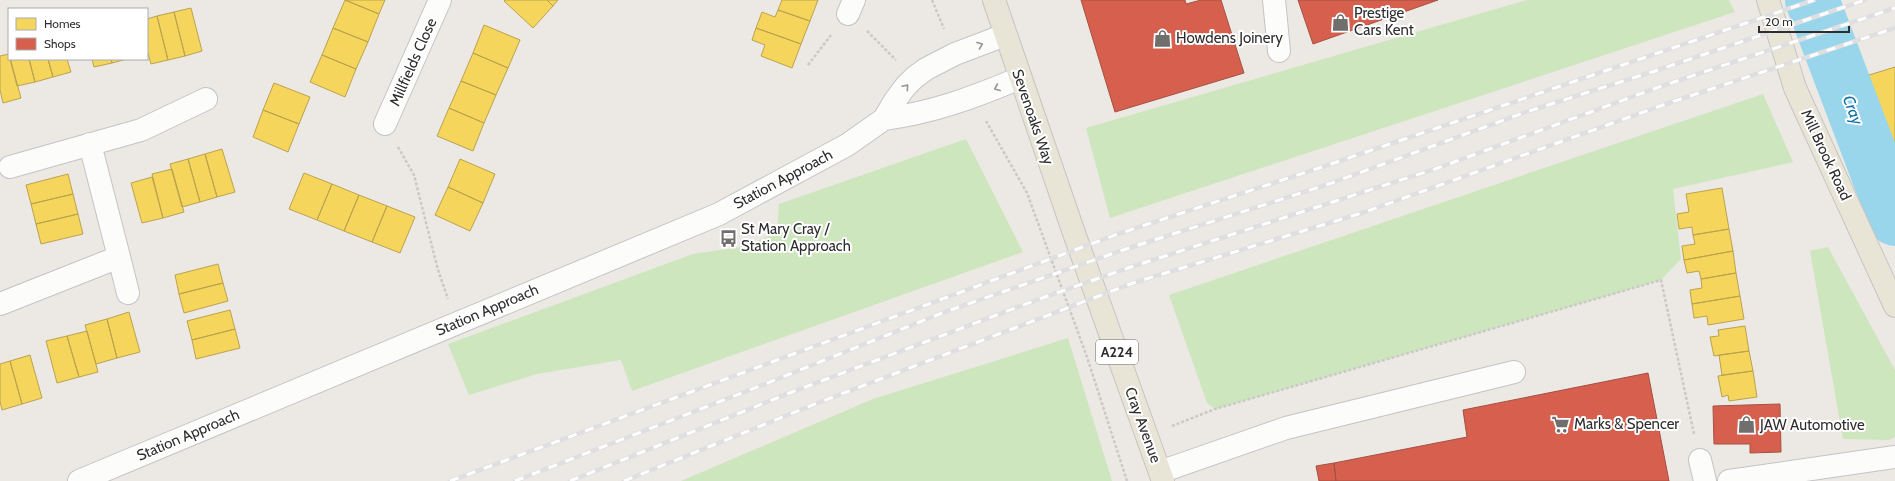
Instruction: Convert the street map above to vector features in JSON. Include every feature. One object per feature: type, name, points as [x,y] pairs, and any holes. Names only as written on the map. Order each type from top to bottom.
[{"type":"main road","name":"Sevenoaks Way","points":[[994,0],[1074,233]]},
{"type":"main road","name":"Mill Brook Road","points":[[1768,0],[1795,88],[1895,306]]},
{"type":"main road","name":"Cray Avenue","points":[[1074,233],[1162,476]]},
{"type":"street","name":"Millfields Close","points":[[385,124],[440,0]]},
{"type":"street","points":[[1274,0],[1279,51]]},
{"type":"street","name":"Station Approach","points":[[79,481],[719,214],[847,145],[884,119],[894,102],[914,77],[955,54],[1005,35]]},
{"type":"street","name":"Station Approach","points":[[884,119],[924,113],[974,98],[1020,78]]},
{"type":"street","points":[[10,167],[141,130],[206,99]]},
{"type":"street","points":[[90,144],[128,293]]},
{"type":"street","points":[[0,304],[119,257]]},
{"type":"street","points":[[1162,476],[1286,428],[1514,372]]},
{"type":"street","points":[[1729,481],[1895,457]]},
{"type":"path","points":[[932,0],[946,31]]},
{"type":"path","points":[[808,65],[851,7],[914,77]]},
{"type":"path","points":[[984,116],[1027,193],[1087,357],[1127,481]]},
{"type":"path","points":[[385,124],[414,175],[438,270]]},
{"type":"green space","points":[[1527,0],[1729,0],[1735,12],[1110,218],[1086,128]]},
{"type":"green space","points":[[1763,94],[1793,162],[1673,189],[1681,259],[1661,280],[1215,409],[1207,403],[1169,295]]},
{"type":"green space","points":[[966,139],[1023,252],[632,391],[621,360],[537,374],[469,395],[448,344],[693,254],[747,246],[777,232],[779,204]]},
{"type":"green space","points":[[1828,247],[1895,370],[1895,437],[1889,440],[1843,439],[1810,251]]},
{"type":"green space","points":[[1068,338],[1112,481],[681,481],[873,399]]},
{"type":"building: Homes","points":[[345,0],[385,0],[379,14]]},
{"type":"building: Homes","points":[[345,0],[379,14],[368,42],[333,28]]},
{"type":"building: Homes","points":[[547,0],[553,6],[533,28],[504,1]]},
{"type":"building: Homes","points":[[547,0],[558,0],[553,6]]},
{"type":"building: Homes","points":[[782,0],[818,0],[810,21],[778,10]]},
{"type":"building: Homes","points":[[191,8],[202,51],[185,56],[174,12]]},
{"type":"building: Homes","points":[[778,10],[810,21],[801,44],[756,28],[762,12],[775,17]]},
{"type":"building: Homes","points":[[174,12],[185,56],[168,60],[157,16]]},
{"type":"building: Homes","points":[[157,16],[168,60],[151,64],[148,54],[148,19]]},
{"type":"building: Homes","points":[[484,25],[520,40],[508,68],[473,53]]},
{"type":"building: Homes","points":[[333,28],[368,42],[356,69],[322,55]]},
{"type":"building: Homes","points":[[756,28],[801,44],[792,68],[761,56],[765,45],[752,40]]},
{"type":"building: Homes","points":[[473,53],[508,68],[496,95],[461,81]]},
{"type":"building: Homes","points":[[8,54],[8,60],[11,60],[21,98],[3,103],[0,90],[0,56]]},
{"type":"building: Homes","points":[[322,55],[356,69],[345,97],[310,82]]},
{"type":"building: Homes","points":[[10,60],[29,60],[35,82],[17,86]]},
{"type":"building: Homes","points":[[29,60],[48,60],[53,77],[35,82]]},
{"type":"building: Homes","points":[[48,60],[67,60],[71,72],[53,77]]},
{"type":"building: Homes","points":[[92,60],[111,60],[112,63],[94,67]]},
{"type":"building: Homes","points":[[111,60],[123,60],[112,63]]},
{"type":"building: Homes","points":[[1895,67],[1895,164],[1866,76]]},
{"type":"building: Homes","points":[[461,81],[496,95],[484,123],[449,108]]},
{"type":"building: Homes","points":[[274,83],[310,97],[299,124],[263,110]]},
{"type":"building: Homes","points":[[449,108],[484,123],[473,151],[437,136]]},
{"type":"building: Homes","points":[[263,110],[299,124],[288,152],[253,137]]},
{"type":"building: Homes","points":[[222,149],[235,192],[217,197],[205,154]]},
{"type":"building: Homes","points":[[205,154],[217,197],[200,202],[188,159]]},
{"type":"building: Homes","points":[[188,159],[200,202],[182,207],[170,164]]},
{"type":"building: Homes","points":[[460,159],[495,174],[483,203],[448,187]]},
{"type":"building: Homes","points":[[172,169],[184,212],[163,218],[152,174]]},
{"type":"building: Homes","points":[[304,173],[332,184],[317,220],[289,209]]},
{"type":"building: Homes","points":[[68,174],[73,194],[31,204],[26,185]]},
{"type":"building: Homes","points":[[152,177],[163,218],[142,223],[131,183]]},
{"type":"building: Homes","points":[[332,184],[359,195],[344,231],[317,220]]},
{"type":"building: Homes","points":[[448,187],[483,203],[470,231],[435,215]]},
{"type":"building: Homes","points":[[1722,188],[1729,229],[1693,235],[1692,227],[1679,229],[1677,214],[1689,212],[1686,194]]},
{"type":"building: Homes","points":[[73,194],[78,214],[36,224],[31,204]]},
{"type":"building: Homes","points":[[359,195],[387,206],[372,242],[344,231]]},
{"type":"building: Homes","points":[[387,206],[415,217],[400,253],[372,242]]},
{"type":"building: Homes","points":[[78,214],[83,234],[41,244],[36,224]]},
{"type":"building: Homes","points":[[1729,229],[1733,251],[1684,260],[1682,246],[1695,244],[1693,235]]},
{"type":"building: Homes","points":[[1733,251],[1736,273],[1701,279],[1699,271],[1687,273],[1684,260]]},
{"type":"building: Homes","points":[[218,264],[223,283],[179,294],[175,275]]},
{"type":"building: Homes","points":[[1736,273],[1740,296],[1692,304],[1690,290],[1702,288],[1701,279]]},
{"type":"building: Homes","points":[[223,283],[228,301],[184,313],[179,294]]},
{"type":"building: Homes","points":[[1740,296],[1744,319],[1708,325],[1707,316],[1694,318],[1692,304]]},
{"type":"building: Homes","points":[[230,310],[235,329],[192,340],[187,321]]},
{"type":"building: Homes","points":[[129,312],[140,352],[117,358],[107,319]]},
{"type":"building: Homes","points":[[107,319],[117,358],[96,364],[85,325]]},
{"type":"building: Homes","points":[[1745,326],[1749,351],[1714,356],[1710,337],[1719,336],[1718,330]]},
{"type":"building: Homes","points":[[235,329],[240,348],[196,359],[192,340]]},
{"type":"building: Homes","points":[[87,331],[98,372],[79,377],[67,336]]},
{"type":"building: Homes","points":[[67,336],[79,377],[57,383],[46,341]]},
{"type":"building: Homes","points":[[1749,351],[1753,371],[1722,375],[1719,355]]},
{"type":"building: Homes","points":[[30,355],[42,398],[22,404],[10,361]]},
{"type":"building: Homes","points":[[10,361],[22,404],[2,410],[0,401],[0,364]]},
{"type":"building: Homes","points":[[1753,371],[1757,397],[1729,401],[1728,395],[1722,397],[1718,376]]},
{"type":"building: Shops","name":"Howdens Joinery","points":[[1081,0],[1185,0],[1186,4],[1201,0],[1221,0],[1244,73],[1115,112]]},
{"type":"building: Shops","name":"Prestige Cars Kent","points":[[1298,0],[1438,0],[1313,44]]},
{"type":"building: Shops","name":"Marks & Spencer","points":[[1648,373],[1669,481],[1336,481],[1334,463],[1467,437],[1463,410]]},
{"type":"building: Shops","name":"JAW Automotive","points":[[1780,404],[1781,452],[1750,453],[1750,444],[1714,444],[1713,406]]},
{"type":"building: Shops","points":[[1334,463],[1336,481],[1319,481],[1316,466]]},
{"type":"waterway","name":"Cray","points":[[1812,0],[1895,219]]},
{"type":"railway","points":[[450,481],[1118,234],[1328,165],[1814,0]]},
{"type":"railway","points":[[515,481],[765,384],[942,313],[1123,250],[1326,185],[1526,112],[1655,71],[1865,0]]},
{"type":"railway","points":[[570,481],[792,392],[1042,298],[1128,268],[1435,169],[1659,87],[1895,8]]},
{"type":"railway","points":[[624,481],[820,402],[1133,283],[1365,212],[1663,105],[1895,28]]},
{"type":"place","name":"Prestige Cars Kent","points":[[1341,22]]},
{"type":"place","name":"Howdens Joinery","points":[[1163,38]]},
{"type":"place","name":"St Mary Cray / Station Approach","points":[[728,238]]},
{"type":"place","name":"Marks & Spencer","points":[[1561,424]]},
{"type":"place","name":"JAW Automotive","points":[[1747,425]]}]
